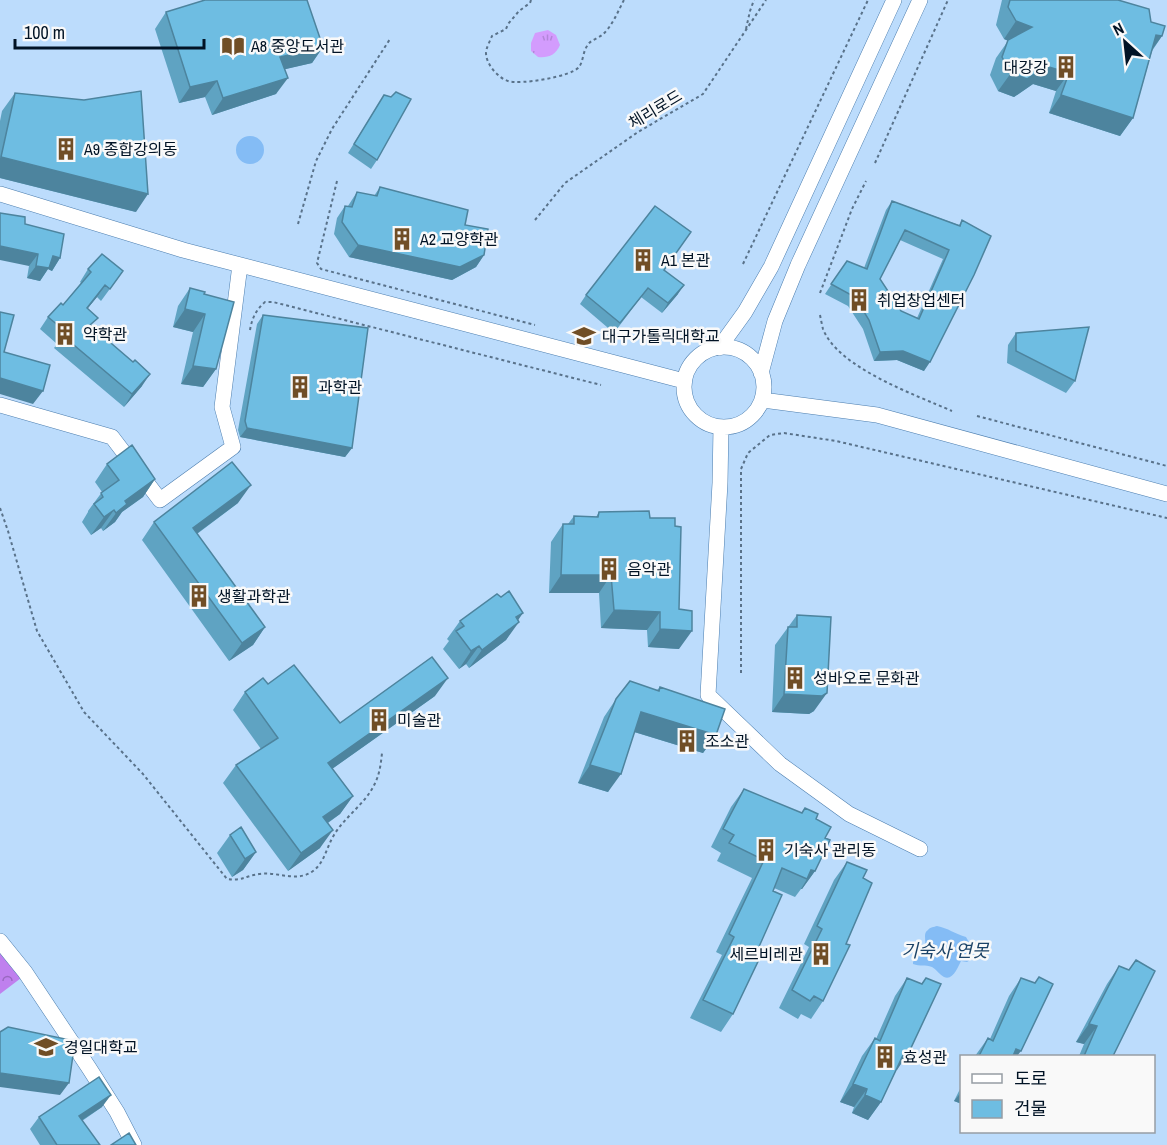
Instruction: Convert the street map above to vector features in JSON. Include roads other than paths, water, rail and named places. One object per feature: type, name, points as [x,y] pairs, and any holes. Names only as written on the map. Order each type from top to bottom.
[{"type":"lane","points":[[719,348],[745,312],[771,267],[894,0]]},
{"type":"lane","points":[[761,373],[775,321],[794,274],[920,0]]},
{"type":"lane","points":[[0,194],[183,250],[684,381]]},
{"type":"lane","points":[[0,405],[112,437],[160,500],[233,447],[222,407],[240,265]]},
{"type":"lane","points":[[732,348],[745,353],[754,361],[761,373],[764,386],[762,400],[744,422],[732,426],[721,427],[704,422],[695,415],[684,394],[684,381],[690,365],[707,351],[732,348]]},
{"type":"lane","points":[[762,400],[877,415],[1167,494]]},
{"type":"lane","points":[[721,427],[708,695],[780,764],[849,814],[920,849]]},
{"type":"lane","points":[[0,941],[25,972],[89,1068],[117,1112],[134,1145]]},
{"type":"water","points":[[250,136],[260,140],[264,150],[260,160],[250,164],[240,160],[236,150],[240,140]]},
{"type":"water","name":"기숙사 연못","points":[[937,926],[966,937],[975,954],[967,962],[961,961],[955,973],[947,978],[932,967],[913,964],[924,947],[926,931]]},
{"type":"place","name":"A8 중앙도서관","points":[[233,46]]},
{"type":"place","name":"대강강","points":[[1066,67]]},
{"type":"place","name":"A9 종합강의동","points":[[66,149]]},
{"type":"place","name":"A2 교양학관","points":[[402,239]]},
{"type":"place","name":"A1 본관","points":[[643,260]]},
{"type":"place","name":"취업창업센터","points":[[859,300]]},
{"type":"place","name":"약학관","points":[[65,334]]},
{"type":"place","name":"대구가톨릭대학교","points":[[584,336]]},
{"type":"place","name":"과학관","points":[[300,387]]},
{"type":"place","name":"음악관","points":[[609,569]]},
{"type":"place","name":"생활과학관","points":[[199,596]]},
{"type":"place","name":"성바오로 문화관","points":[[795,678]]},
{"type":"place","name":"미술관","points":[[379,720]]},
{"type":"place","name":"조소관","points":[[687,741]]},
{"type":"place","name":"기숙사 관리동","points":[[766,850]]},
{"type":"place","name":"세르비레관","points":[[821,954]]},
{"type":"place","name":"경일대학교","points":[[46,1047]]},
{"type":"place","name":"효성관","points":[[885,1057]]}]
